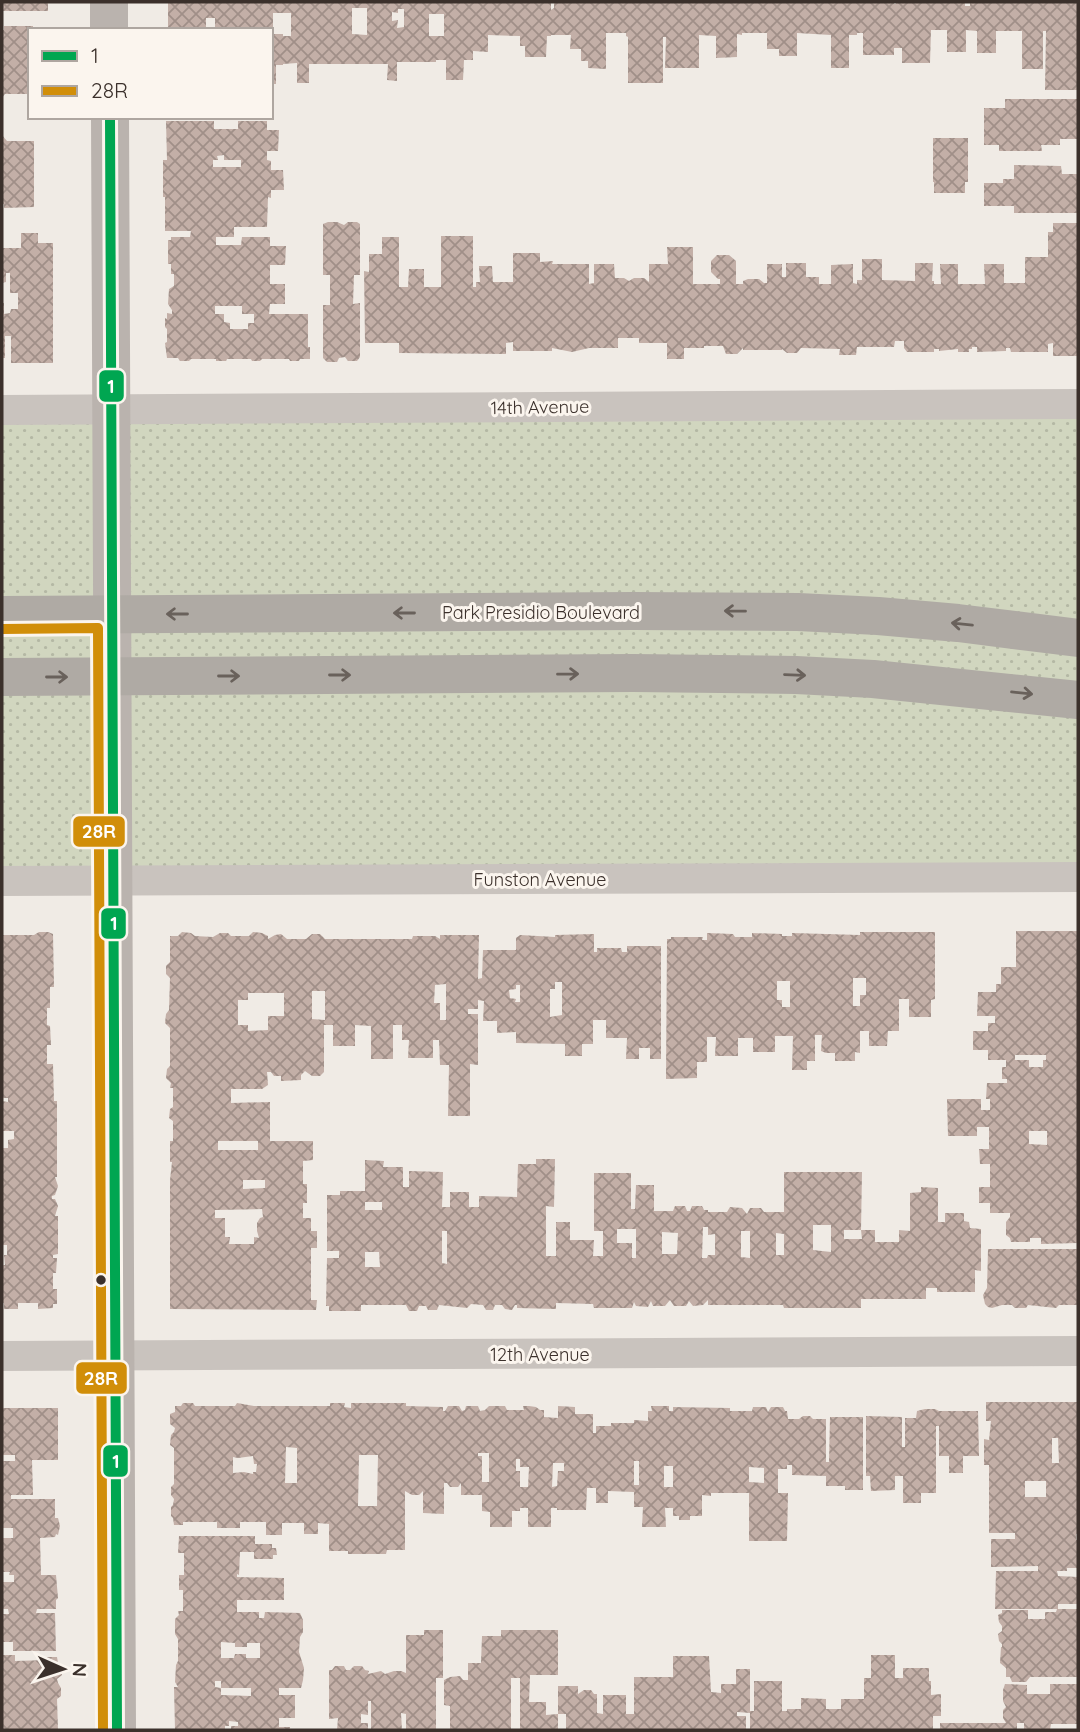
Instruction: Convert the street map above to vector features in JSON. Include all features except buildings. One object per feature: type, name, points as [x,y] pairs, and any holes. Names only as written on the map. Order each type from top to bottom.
[{"type":"highway","name":"Park Presidio Boulevard","points":[[2,615],[798,612],[944,622],[1078,638]]},
{"type":"highway","points":[[2,677],[633,673],[782,675],[873,678],[1078,700]]},
{"type":"main road","points":[[109,2],[109,28]]},
{"type":"main road","points":[[110,119],[117,1730]]},
{"type":"street","name":"14th Avenue","points":[[2,410],[1078,404]]},
{"type":"street","name":"Funston Avenue","points":[[2,881],[1078,877]]},
{"type":"street","name":"12th Avenue","points":[[2,1356],[1078,1351]]},
{"type":"green space","points":[[1078,404],[1078,877],[2,881],[2,409]]},
{"type":"transit line","name":"1","points":[[110,119],[117,1730]]},
{"type":"transit line","name":"28R","points":[[2,629],[98,628],[103,1730]]}]
